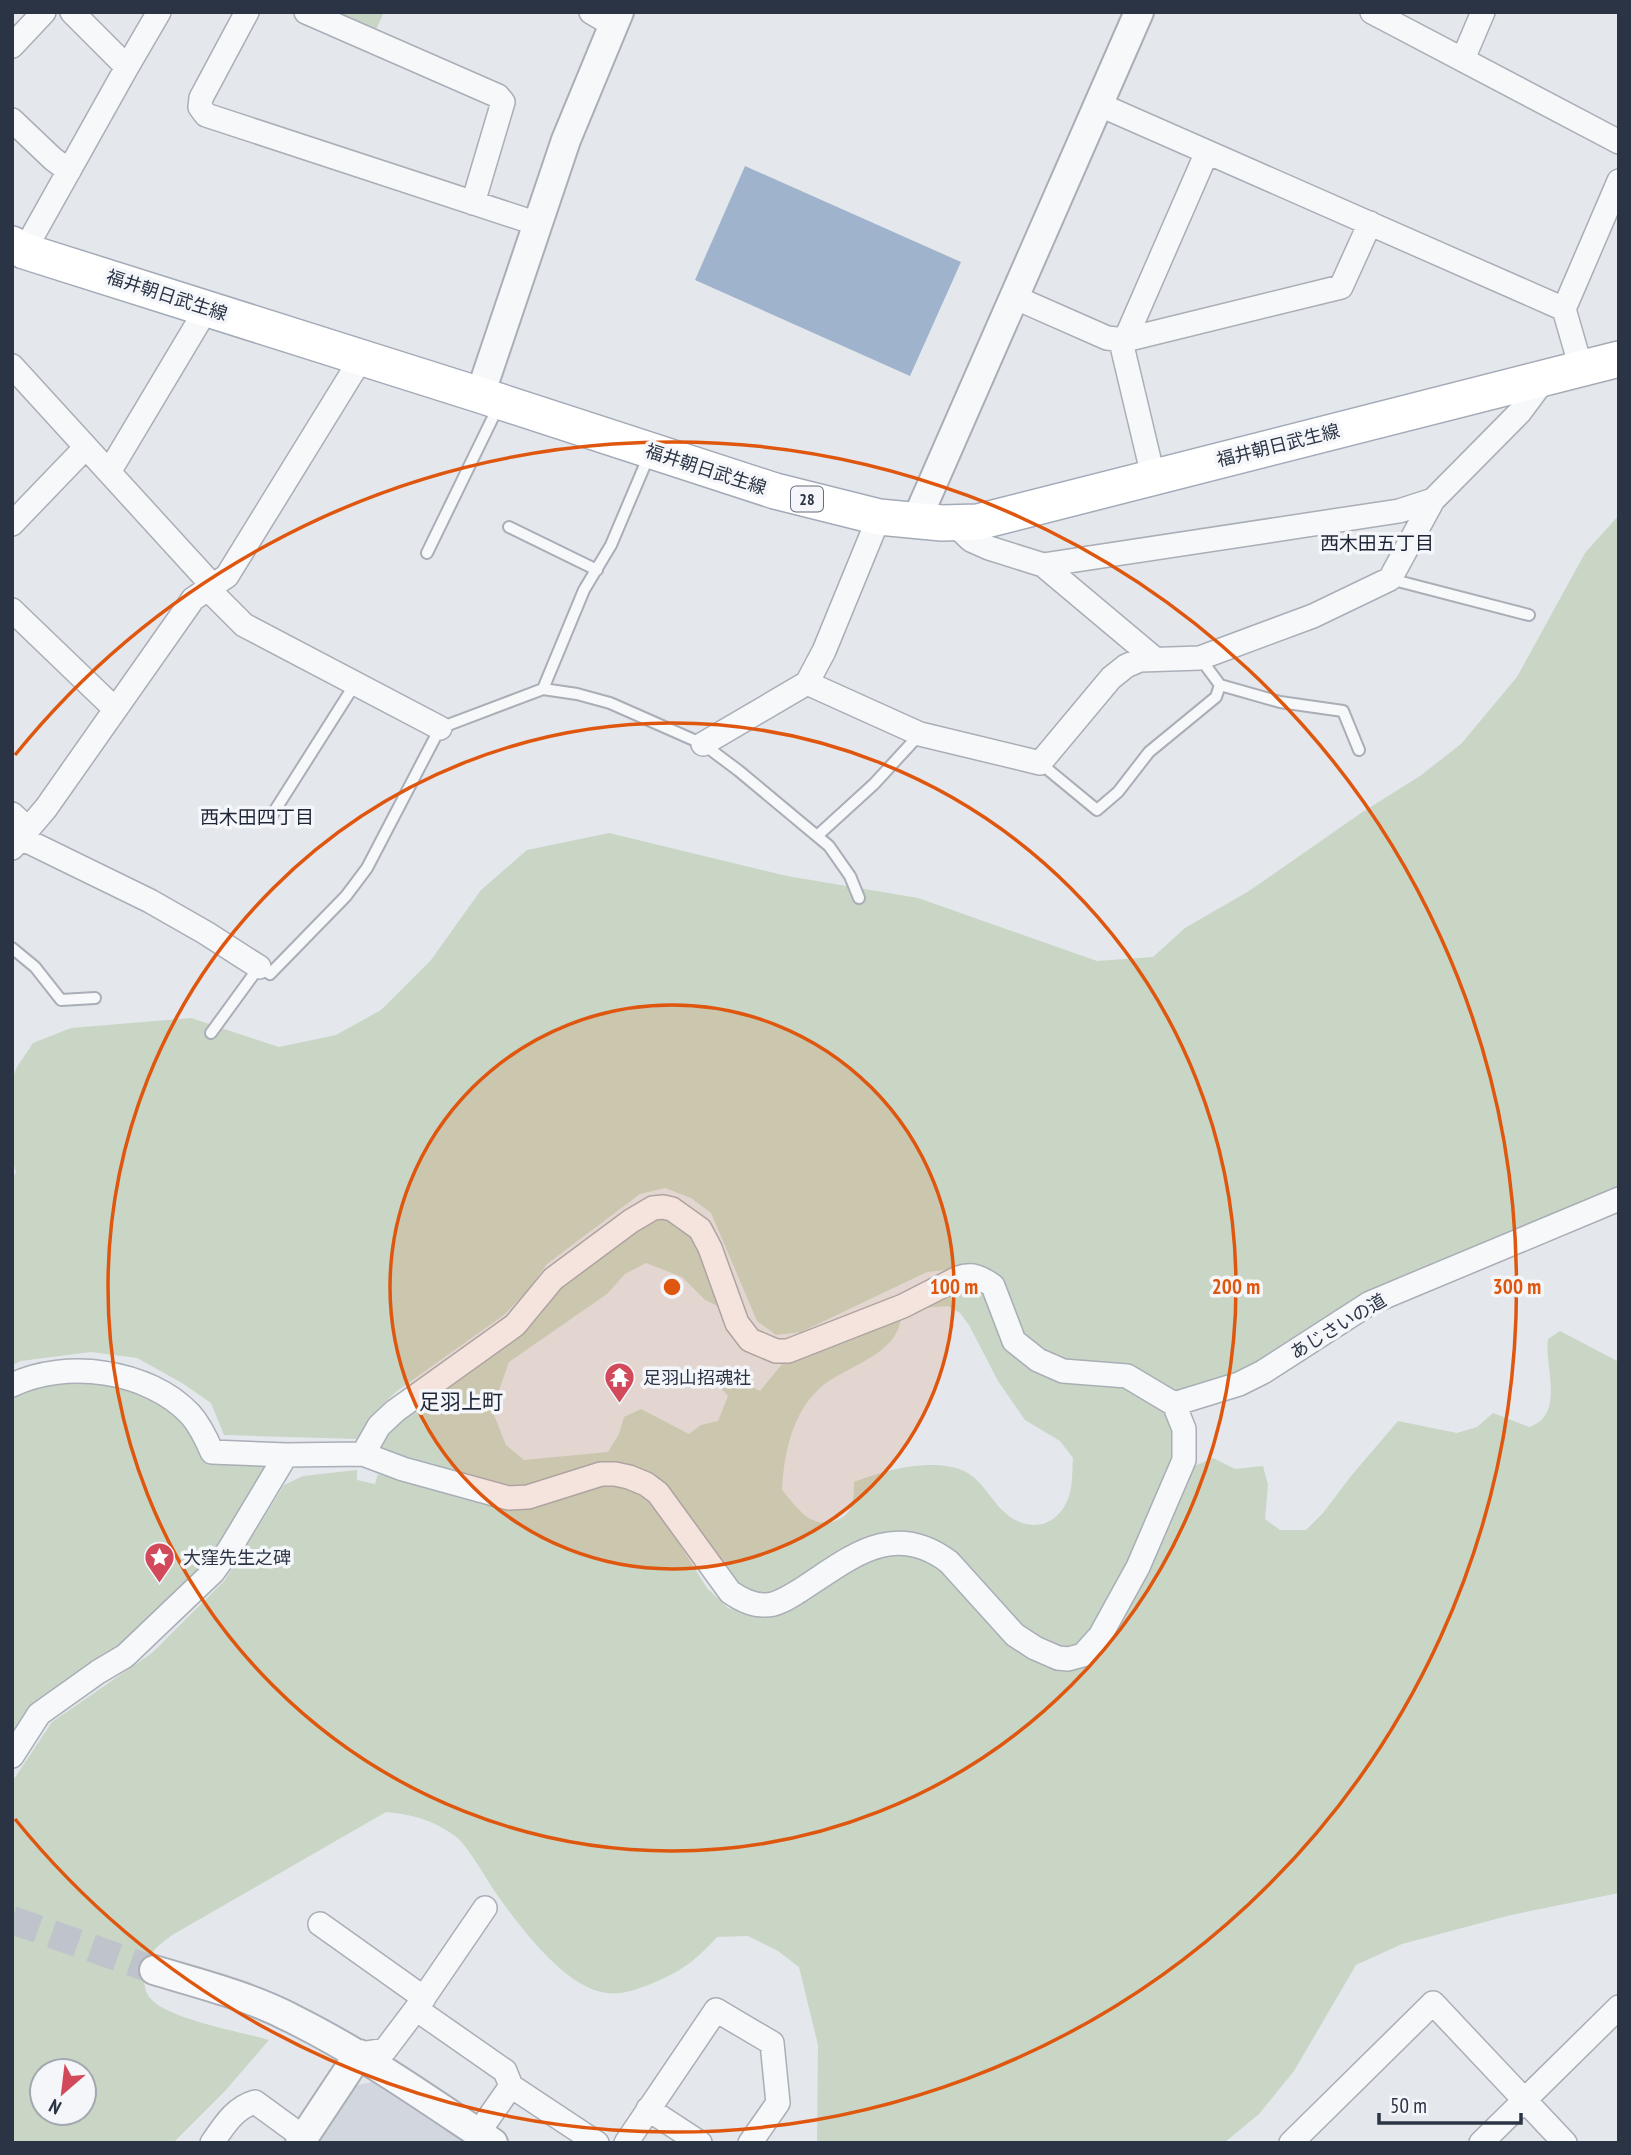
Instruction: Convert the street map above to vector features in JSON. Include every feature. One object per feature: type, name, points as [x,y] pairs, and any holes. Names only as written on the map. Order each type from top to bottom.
[{"type":"main road","name":"福井朝日武生線","points":[[18,247],[775,491],[879,517],[916,521],[978,522],[1619,359]]},
{"type":"street","points":[[12,46],[44,12]]},
{"type":"street","points":[[72,12],[127,67]]},
{"type":"street","points":[[247,12],[201,99],[200,107],[206,115],[538,224]]},
{"type":"street","points":[[306,12],[498,96],[503,102],[473,203]]},
{"type":"street","points":[[916,521],[1139,12]]},
{"type":"street","points":[[1372,12],[1619,142]]},
{"type":"street","points":[[1462,59],[1483,12]]},
{"type":"street","points":[[18,247],[69,171],[154,14]]},
{"type":"street","points":[[491,398],[538,224],[608,16]]},
{"type":"street","points":[[1098,104],[1564,309]]},
{"type":"street","points":[[12,120],[69,171]]},
{"type":"street","points":[[1153,477],[1122,350],[1206,152]]},
{"type":"street","points":[[1581,368],[1564,309],[1619,181]]},
{"type":"street","points":[[1014,297],[1107,338],[1125,340],[1341,287],[1370,223]]},
{"type":"street","points":[[109,472],[207,308]]},
{"type":"street","points":[[259,967],[150,901],[19,832],[115,709],[193,599],[227,576],[362,358]]},
{"type":"street","points":[[12,366],[244,625],[440,728]]},
{"type":"street","points":[[807,683],[920,734],[1040,763],[1111,678],[1126,666],[1140,660],[1200,658],[1313,616],[1390,579],[1433,500],[1520,412],[1546,377]]},
{"type":"street","points":[[12,524],[86,447]]},
{"type":"street","points":[[1043,565],[1399,511],[1433,500]]},
{"type":"street","points":[[703,744],[807,683],[824,650],[879,517]]},
{"type":"street","points":[[953,523],[971,540],[1043,565],[1155,660]]},
{"type":"street","points":[[12,610],[115,709]]},
{"type":"street","name":"あじさいの道","points":[[1174,1404],[1216,1393],[1263,1373],[1370,1304],[1619,1199]]},
{"type":"street","points":[[12,1385],[27,1377],[62,1371],[111,1374],[155,1390],[177,1404],[204,1432],[212,1452],[363,1454],[403,1469],[508,1498],[528,1497],[601,1474],[629,1477],[658,1493],[730,1592],[739,1599],[766,1606],[789,1597],[866,1549],[883,1544],[913,1544],[938,1554],[949,1562],[1015,1635],[1048,1655],[1068,1659],[1083,1655],[1100,1636],[1138,1567],[1158,1523],[1184,1460],[1185,1449],[1184,1429],[1174,1404],[1126,1376],[1063,1371],[1038,1360],[1014,1341],[993,1286],[975,1276],[958,1278],[903,1306],[788,1351],[766,1349],[750,1340],[737,1323],[710,1248],[700,1229],[672,1209],[663,1207],[653,1208],[631,1221],[553,1279],[516,1325],[395,1411],[379,1426],[363,1454]]},
{"type":"street","points":[[12,1756],[39,1714],[125,1656],[212,1572],[229,1550],[286,1455]]},
{"type":"street","points":[[212,2143],[229,2118],[254,2102],[301,2140],[359,2054],[385,2050],[485,1908]]},
{"type":"street","points":[[320,1924],[505,2071],[511,2086],[597,2143]]},
{"type":"street","points":[[154,1970],[289,2016],[359,2054],[485,2138],[511,2086]]},
{"type":"street","points":[[1291,2143],[1433,2003],[1564,2143]]},
{"type":"street","points":[[1481,2143],[1619,2007]]},
{"type":"street","points":[[626,2143],[716,2010],[772,2043],[778,2103],[750,2143]]},
{"type":"street","points":[[648,2109],[700,2143]]},
{"type":"lane","points":[[427,553],[491,398]]},
{"type":"lane","points":[[543,689],[584,590],[611,545],[651,451]]},
{"type":"lane","points":[[509,527],[597,570]]},
{"type":"lane","points":[[1390,579],[1529,615]]},
{"type":"lane","points":[[1200,658],[1220,685],[1280,702],[1343,711],[1359,750]]},
{"type":"lane","points":[[272,815],[355,684]]},
{"type":"lane","points":[[1040,763],[1097,810],[1118,792],[1149,752],[1210,704],[1220,685]]},
{"type":"lane","points":[[211,1033],[259,967],[270,974],[346,896],[368,868],[440,728],[543,689],[610,703],[703,744],[829,846],[850,876],[859,898]]},
{"type":"lane","points":[[817,836],[874,784],[920,734]]},
{"type":"lane","points":[[12,948],[34,967],[61,1000],[95,998]]},
{"type":"shaded area","points":[[377,2081],[470,2143],[318,2143],[357,2085]]},
{"type":"green space","points":[[323,12],[384,12],[374,34]]},
{"type":"green space","points":[[1619,515],[1619,1192],[1257,1368],[1176,1399],[1067,1368],[1033,1350],[966,1268],[927,1272],[801,1332],[776,1335],[757,1321],[711,1213],[691,1198],[665,1188],[640,1194],[547,1264],[527,1291],[504,1315],[397,1391],[370,1417],[357,1439],[224,1435],[211,1403],[137,1358],[91,1352],[21,1361],[12,1365],[12,1177],[16,1173],[12,1156],[12,1079],[33,1043],[71,1028],[191,1018],[279,1047],[336,1035],[381,1010],[431,960],[481,890],[527,850],[609,833],[787,876],[918,898],[1097,961],[1153,957],[1185,928],[1249,891],[1361,813],[1420,776],[1461,744],[1517,677],[1585,553]]},
{"type":"green space","points":[[655,1213],[695,1233],[724,1309],[705,1300],[682,1277],[646,1263],[625,1274],[607,1294],[509,1362],[492,1410],[506,1445],[524,1460],[608,1452],[619,1434],[624,1417],[641,1409],[689,1434],[701,1425],[718,1421],[728,1396],[717,1383],[727,1374],[760,1391],[787,1358],[901,1313],[899,1328],[882,1350],[828,1382],[809,1400],[791,1437],[782,1490],[810,1519],[831,1522],[842,1518],[850,1510],[854,1482],[879,1473],[938,1465],[952,1467],[970,1475],[1011,1518],[1031,1525],[1049,1521],[1064,1507],[1069,1496],[1073,1458],[1060,1441],[1025,1420],[998,1381],[960,1313],[948,1306],[923,1308],[963,1283],[980,1284],[1004,1336],[1169,1407],[1178,1429],[1167,1487],[1087,1642],[1067,1652],[1043,1645],[920,1539],[770,1597],[737,1587],[648,1477],[506,1489],[380,1453],[385,1432],[558,1284]]},
{"type":"green space","points":[[1560,1331],[1619,1362],[1619,1893],[1511,1915],[1402,1944],[1356,1965],[1294,2071],[1259,2114],[1224,2143],[817,2143],[818,2045],[799,1967],[778,1951],[748,1936],[717,1937],[688,1964],[653,1983],[619,1993],[591,1989],[576,1981],[545,1955],[498,1896],[460,1840],[438,1825],[386,1812],[174,1934],[149,1957],[145,1969],[145,1989],[150,1998],[161,2007],[190,2019],[269,2040],[225,2091],[173,2143],[12,2143],[12,1782],[52,1722],[152,1653],[225,1580],[284,1485],[303,1476],[357,1470],[357,1480],[375,1484],[378,1474],[464,1499],[515,1509],[612,1484],[644,1494],[654,1504],[707,1588],[728,1608],[758,1614],[868,1555],[923,1553],[979,1601],[1070,1664],[1192,1467],[1213,1458],[1235,1469],[1263,1466],[1268,1485],[1265,1519],[1280,1530],[1306,1530],[1398,1421],[1457,1433],[1477,1427],[1493,1413],[1529,1427],[1540,1421],[1547,1412],[1550,1401],[1548,1339]]},
{"type":"green space","points":[[67,1381],[104,1381],[142,1392],[172,1411],[197,1439],[205,1462],[273,1462],[223,1544],[206,1564],[116,1649],[12,1737],[12,1396]]},
{"type":"water","points":[[745,166],[961,262],[910,376],[695,280]]},
{"type":"tunnel","points":[[12,1920],[154,1970]]},
{"type":"place","name":"足羽山招魂社","points":[[620,1404]]},
{"type":"place","name":"大窪先生之碑","points":[[160,1584]]},
{"type":"district","name":"西木田五丁目","points":[[1377,543]]},
{"type":"district","name":"西木田四丁目","points":[[257,817]]},
{"type":"district","name":"足羽上町","points":[[461,1401]]}]
